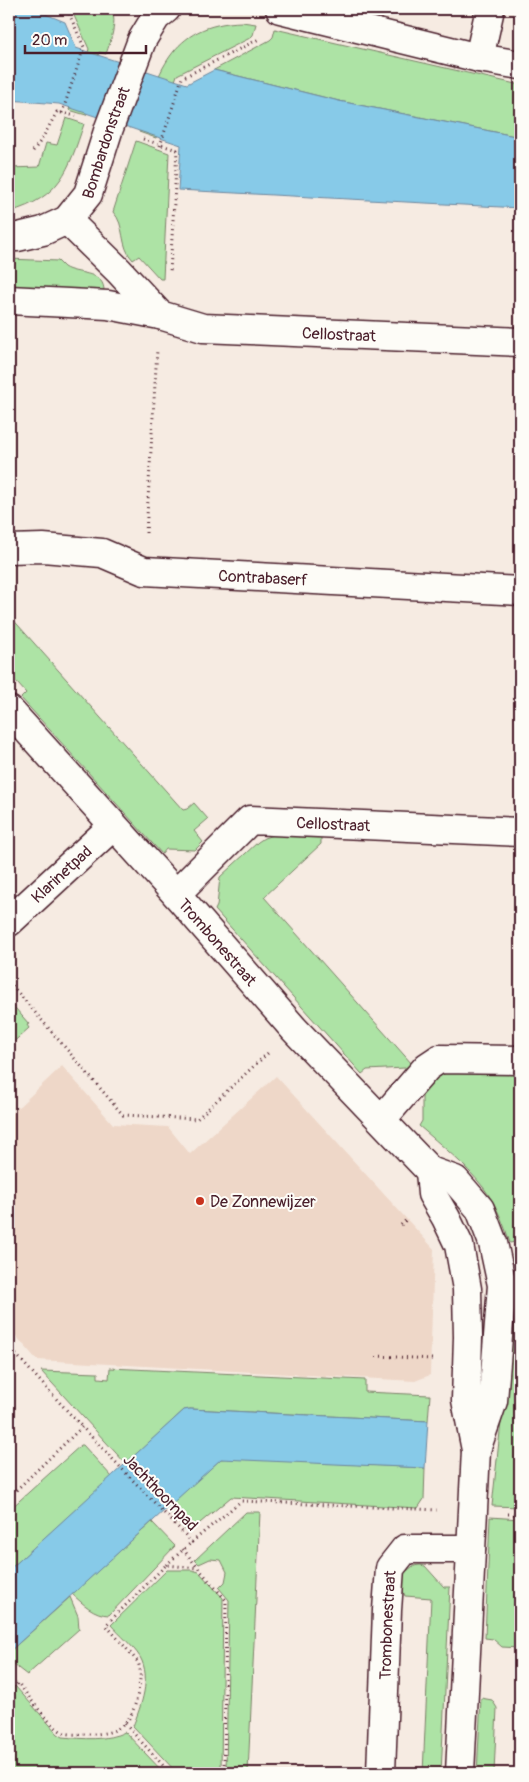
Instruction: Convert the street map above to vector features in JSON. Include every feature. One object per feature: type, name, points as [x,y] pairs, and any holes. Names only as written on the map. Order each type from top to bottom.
[{"type":"street","points":[[280,9],[479,58],[520,65]]},
{"type":"street","points":[[479,58],[490,9]]},
{"type":"street","name":"Bombardonstraat","points":[[9,237],[18,237],[43,231],[67,220],[88,194],[133,61],[157,11]]},
{"type":"street","points":[[67,220],[160,315]]},
{"type":"street","name":"Cellostraat","points":[[9,300],[108,306],[160,315],[203,328],[520,342]]},
{"type":"street","name":"Contrabaserf","points":[[9,549],[43,548],[102,553],[144,571],[520,590]]},
{"type":"street","name":"Trombonestraat","points":[[9,710],[176,894],[294,1029],[430,1172],[455,1180],[480,1209],[494,1243],[502,1286],[493,1401],[476,1450],[460,1773]]},
{"type":"street","name":"Cellostraat","points":[[176,894],[250,820],[520,832]]},
{"type":"street","name":"Klarinetpad","points":[[9,922],[113,826]]},
{"type":"street","points":[[382,1120],[427,1067],[439,1059],[520,1060]]},
{"type":"street","name":"Trombonestraat","points":[[381,1773],[390,1568],[406,1548],[471,1549]]},
{"type":"path","points":[[63,111],[84,47],[67,9]]},
{"type":"path","points":[[161,144],[182,78],[260,40],[262,36]]},
{"type":"path","points":[[33,151],[57,112],[63,111],[177,150],[169,282],[160,315],[144,571]]},
{"type":"path","points":[[9,982],[123,1115],[196,1119],[269,1052],[276,1059]]},
{"type":"path","name":"Jachthoornpad","points":[[9,1346],[110,1457],[192,1542],[241,1501],[472,1512]]},
{"type":"path","points":[[376,1356],[439,1359]]},
{"type":"path","points":[[9,1497],[82,1427]]},
{"type":"path","points":[[434,1510],[436,1502]]},
{"type":"path","points":[[9,1691],[18,1683],[55,1728],[66,1734],[114,1732],[125,1724],[137,1703],[141,1669],[138,1662],[106,1625],[192,1542]]},
{"type":"path","points":[[183,1549],[226,1600],[224,1773]]},
{"type":"path","points":[[166,1566],[198,1568]]},
{"type":"path","points":[[125,1724],[170,1773]]},
{"type":"shaded area","name":"De Zonnewijzer","points":[[62,1066],[113,1124],[168,1127],[190,1154],[276,1076],[434,1249],[430,1375],[415,1381],[37,1360],[9,1328],[9,1116]]},
{"type":"green space","points":[[71,9],[112,9],[114,20],[108,49],[106,54],[99,52],[84,99],[91,101],[86,115],[69,110],[89,49]]},
{"type":"green space","points":[[242,22],[256,24],[253,35],[177,75],[156,138],[139,132],[161,72],[170,56],[182,42],[198,32],[217,25]]},
{"type":"green space","points":[[275,29],[520,85],[520,137],[339,101],[214,70],[270,40]]},
{"type":"green space","points":[[66,118],[84,124],[67,169],[51,190],[40,199],[9,212],[9,168],[39,167],[46,143],[57,145]]},
{"type":"green space","points":[[136,141],[169,153],[163,279],[160,279],[139,256],[133,260],[126,248],[120,223],[113,212]]},
{"type":"green space","points":[[9,259],[58,261],[64,267],[99,279],[104,289],[102,292],[9,288]]},
{"type":"green space","points":[[9,615],[183,810],[194,803],[208,819],[194,831],[203,842],[195,850],[166,849],[162,854],[21,698],[26,693],[9,674]]},
{"type":"green space","points":[[276,834],[321,835],[321,844],[264,897],[412,1064],[405,1068],[367,1070],[362,1074],[215,910],[220,877],[258,842]]},
{"type":"green space","points":[[9,1001],[29,1024],[27,1025],[29,1028],[9,1046]]},
{"type":"green space","points":[[448,1072],[520,1075],[520,1241],[510,1243],[499,1214],[483,1187],[461,1163],[419,1126],[422,1121],[422,1093],[437,1078]]},
{"type":"green space","points":[[520,1295],[520,1507],[492,1506],[514,1301]]},
{"type":"green space","points":[[110,1368],[365,1380],[365,1392],[430,1395],[428,1421],[190,1409],[184,1410],[126,1464],[41,1371],[98,1373],[98,1378],[109,1379]]},
{"type":"green space","points":[[81,1445],[112,1477],[9,1570],[9,1510]]},
{"type":"green space","points":[[221,1459],[425,1468],[424,1499],[418,1508],[231,1497],[188,1533],[166,1508]]},
{"type":"green space","points":[[246,1512],[260,1512],[248,1773],[226,1773],[229,1600],[219,1588],[225,1582],[227,1572],[221,1560],[210,1559],[199,1564],[195,1560]]},
{"type":"green space","points":[[490,1517],[520,1519],[520,1648],[502,1647],[493,1639],[485,1638]]},
{"type":"green space","points":[[152,1522],[175,1546],[109,1615],[93,1611],[72,1594]]},
{"type":"green space","points":[[413,1566],[425,1566],[444,1587],[450,1587],[441,1773],[423,1773],[431,1598],[405,1596],[403,1591],[403,1574]]},
{"type":"green space","points":[[167,1570],[192,1570],[199,1572],[223,1598],[221,1772],[219,1773],[177,1773],[133,1726],[144,1692],[145,1674],[140,1657],[111,1625]]},
{"type":"green space","points":[[70,1597],[78,1616],[79,1629],[27,1675],[9,1661],[9,1652]]},
{"type":"green space","points":[[15,1686],[58,1734],[63,1737],[103,1738],[125,1732],[164,1773],[9,1773],[9,1692]]},
{"type":"green space","points":[[481,1698],[492,1700],[497,1708],[494,1773],[477,1773]]},
{"type":"water","points":[[9,9],[33,9],[65,22],[76,48],[187,84],[214,70],[339,101],[520,137],[520,208],[178,190],[181,145],[59,104],[9,100]]},
{"type":"water","points":[[184,1410],[428,1421],[425,1468],[221,1459],[9,1652],[9,1570]]},
{"type":"place","name":"De Zonnewijzer","points":[[200,1201]]}]
